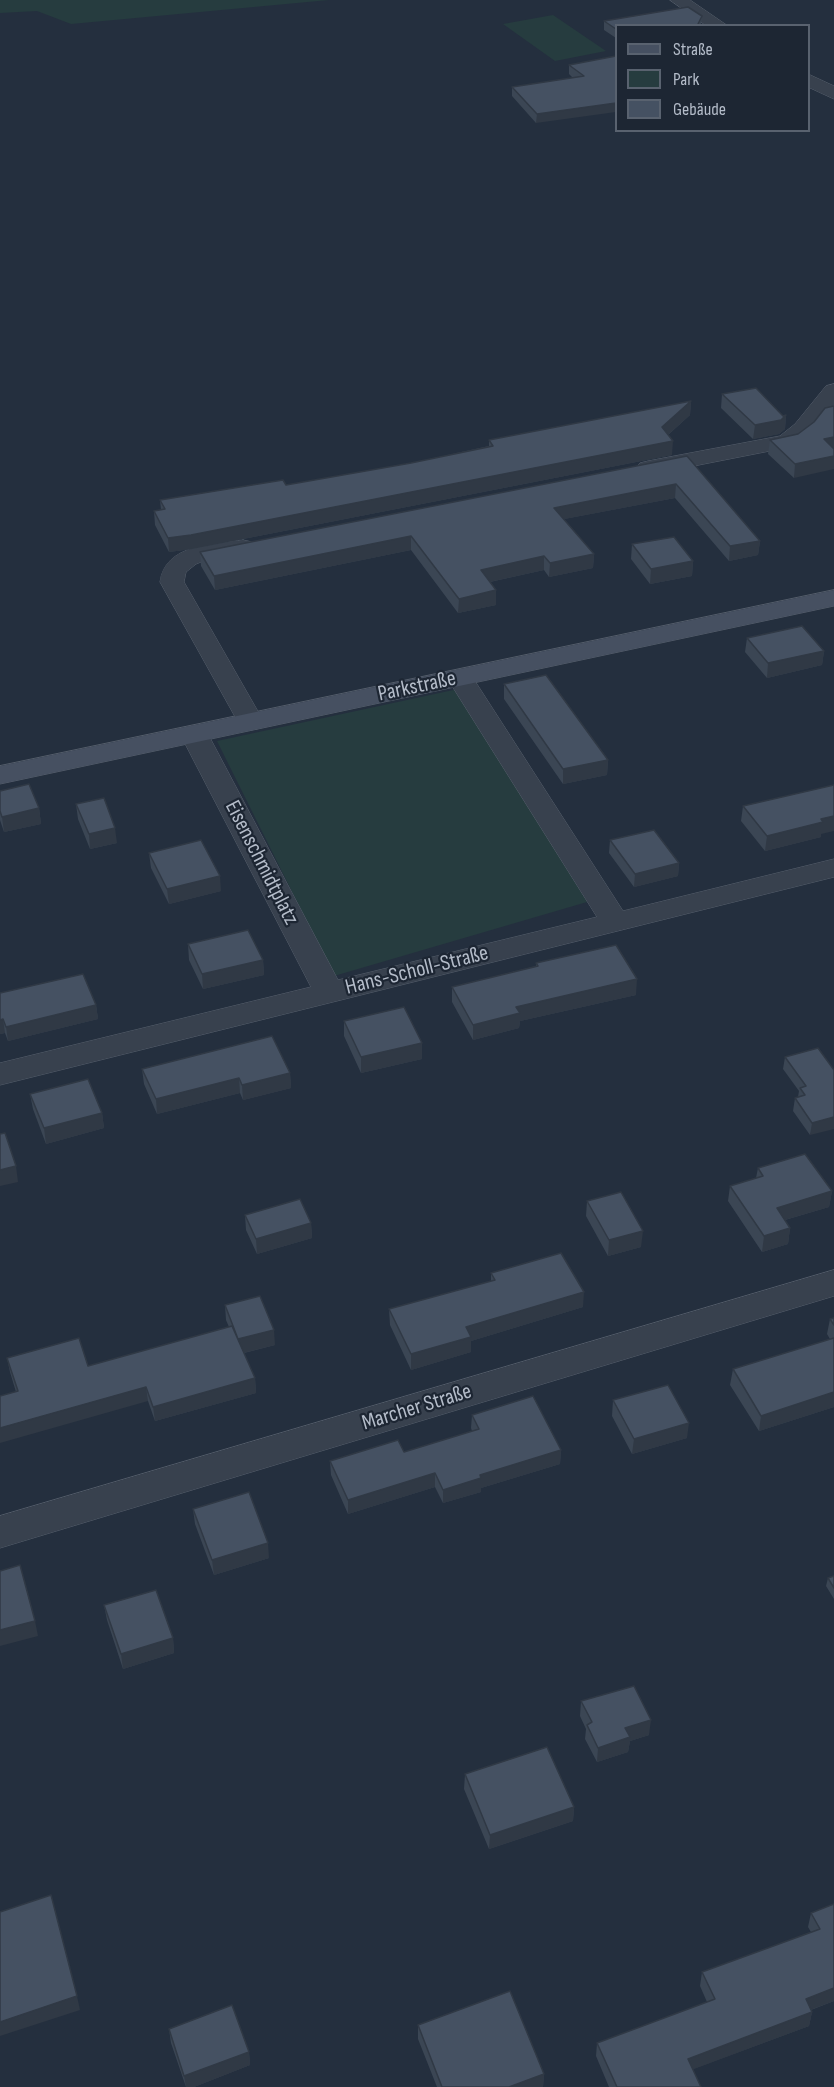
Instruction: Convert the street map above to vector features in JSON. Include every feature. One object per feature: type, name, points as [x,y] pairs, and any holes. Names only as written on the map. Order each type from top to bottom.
[{"type":"street","points":[[678,0],[717,24]]},
{"type":"street","points":[[810,80],[834,94]]},
{"type":"street","points":[[623,473],[787,441],[803,429],[834,391]]},
{"type":"street","points":[[251,722],[172,582],[171,574],[175,567],[184,560],[271,542]]},
{"type":"street","name":"Parkstraße","points":[[0,775],[834,598]]},
{"type":"street","points":[[460,678],[615,922]]},
{"type":"street","name":"Eisenschmidtplatz","points":[[194,734],[329,993]]},
{"type":"street","name":"Hans-Scholl-Straße","points":[[0,1074],[834,868]]},
{"type":"street","name":"Marcher Straße","points":[[0,1532],[834,1283]]},
{"type":"green space","points":[[0,0],[329,0],[71,24],[37,11],[0,13]]},
{"type":"green space","points":[[553,15],[606,51],[555,61],[503,24]]},
{"type":"green space","points":[[458,689],[587,902],[334,976],[217,741]]},
{"type":"building","points":[[688,7],[702,16],[698,24],[615,24],[615,28],[604,21]]},
{"type":"building","points":[[615,56],[615,103],[537,114],[512,87],[584,76],[569,65]]},
{"type":"building","points":[[756,388],[783,416],[786,415],[781,420],[755,425],[722,394]]},
{"type":"building","points":[[691,401],[662,427],[673,441],[191,535],[168,538],[154,511],[165,509],[160,500],[283,480],[286,485],[411,463],[493,446],[489,440]]},
{"type":"building","points":[[834,406],[834,437],[824,439],[834,449],[834,456],[795,464],[770,440],[798,434],[814,422],[825,408]]},
{"type":"building","points":[[687,456],[760,541],[730,546],[676,484],[554,508],[594,554],[550,563],[544,556],[481,570],[496,590],[459,599],[411,536],[214,576],[200,552]]},
{"type":"building","points":[[674,537],[693,561],[651,569],[632,544]]},
{"type":"building","points":[[802,626],[824,651],[768,663],[747,638]]},
{"type":"building","points":[[546,675],[608,760],[563,769],[504,684]]},
{"type":"building","points":[[29,784],[39,808],[2,817],[0,791]]},
{"type":"building","points":[[834,785],[834,816],[821,819],[823,822],[767,836],[743,806]]},
{"type":"building","points":[[104,798],[115,828],[89,834],[76,804]]},
{"type":"building","points":[[654,830],[679,863],[635,874],[610,840]]},
{"type":"building","points":[[201,840],[220,876],[167,889],[149,853]]},
{"type":"building","points":[[248,930],[263,960],[202,974],[188,944]]},
{"type":"building","points":[[616,945],[637,979],[516,1007],[520,1013],[473,1025],[452,987],[538,966],[536,963]]},
{"type":"building","points":[[83,974],[96,1005],[6,1027],[3,1019],[0,1020],[0,993]]},
{"type":"building","points":[[404,1007],[422,1043],[361,1057],[344,1021]]},
{"type":"building","points":[[272,1036],[290,1073],[242,1085],[239,1078],[156,1099],[142,1069]]},
{"type":"building","points":[[818,1048],[834,1070],[834,1117],[812,1123],[795,1098],[805,1095],[800,1088],[806,1086],[785,1057]]},
{"type":"building","points":[[88,1079],[102,1113],[44,1128],[30,1094]]},
{"type":"building","points":[[5,1133],[16,1166],[0,1170],[0,1134]]},
{"type":"building","points":[[805,1154],[832,1191],[777,1208],[790,1228],[764,1236],[730,1186],[763,1176],[758,1168]]},
{"type":"building","points":[[621,1192],[643,1231],[609,1240],[587,1201]]},
{"type":"building","points":[[300,1199],[311,1223],[256,1239],[245,1215]]},
{"type":"building","points":[[561,1253],[584,1292],[466,1327],[471,1337],[411,1354],[389,1309],[495,1280],[491,1273]]},
{"type":"building","points":[[260,1296],[274,1330],[238,1339],[225,1305]]},
{"type":"building","points":[[232,1326],[255,1378],[153,1407],[146,1387],[0,1428],[0,1396],[18,1391],[7,1358],[79,1338],[88,1366]]},
{"type":"building","points":[[834,1338],[834,1392],[761,1416],[733,1369]]},
{"type":"building","points":[[668,1385],[689,1423],[634,1439],[613,1400]]},
{"type":"building","points":[[533,1396],[561,1450],[480,1475],[481,1478],[443,1490],[435,1473],[348,1500],[330,1461],[398,1440],[404,1452],[479,1429],[472,1415]]},
{"type":"building","points":[[249,1492],[268,1543],[212,1560],[193,1509]]},
{"type":"building","points":[[20,1565],[35,1621],[0,1630],[0,1571]]},
{"type":"building","points":[[834,1576],[834,1588],[828,1578]]},
{"type":"building","points":[[156,1590],[173,1638],[121,1654],[104,1605]]},
{"type":"building","points":[[634,1686],[651,1720],[625,1728],[630,1737],[598,1748],[587,1725],[592,1722],[581,1701]]},
{"type":"building","points":[[547,1747],[574,1807],[490,1835],[465,1774]]},
{"type":"building","points":[[51,1895],[77,1996],[0,2022],[0,1912]]},
{"type":"building","points":[[834,1904],[834,1988],[806,1999],[812,2012],[688,2059],[701,2087],[617,2087],[597,2043],[715,1999],[702,1972],[820,1929],[811,1913]]},
{"type":"building","points":[[510,1991],[544,2074],[509,2087],[442,2087],[418,2025]]},
{"type":"building","points":[[232,2005],[249,2052],[184,2076],[169,2029]]}]
